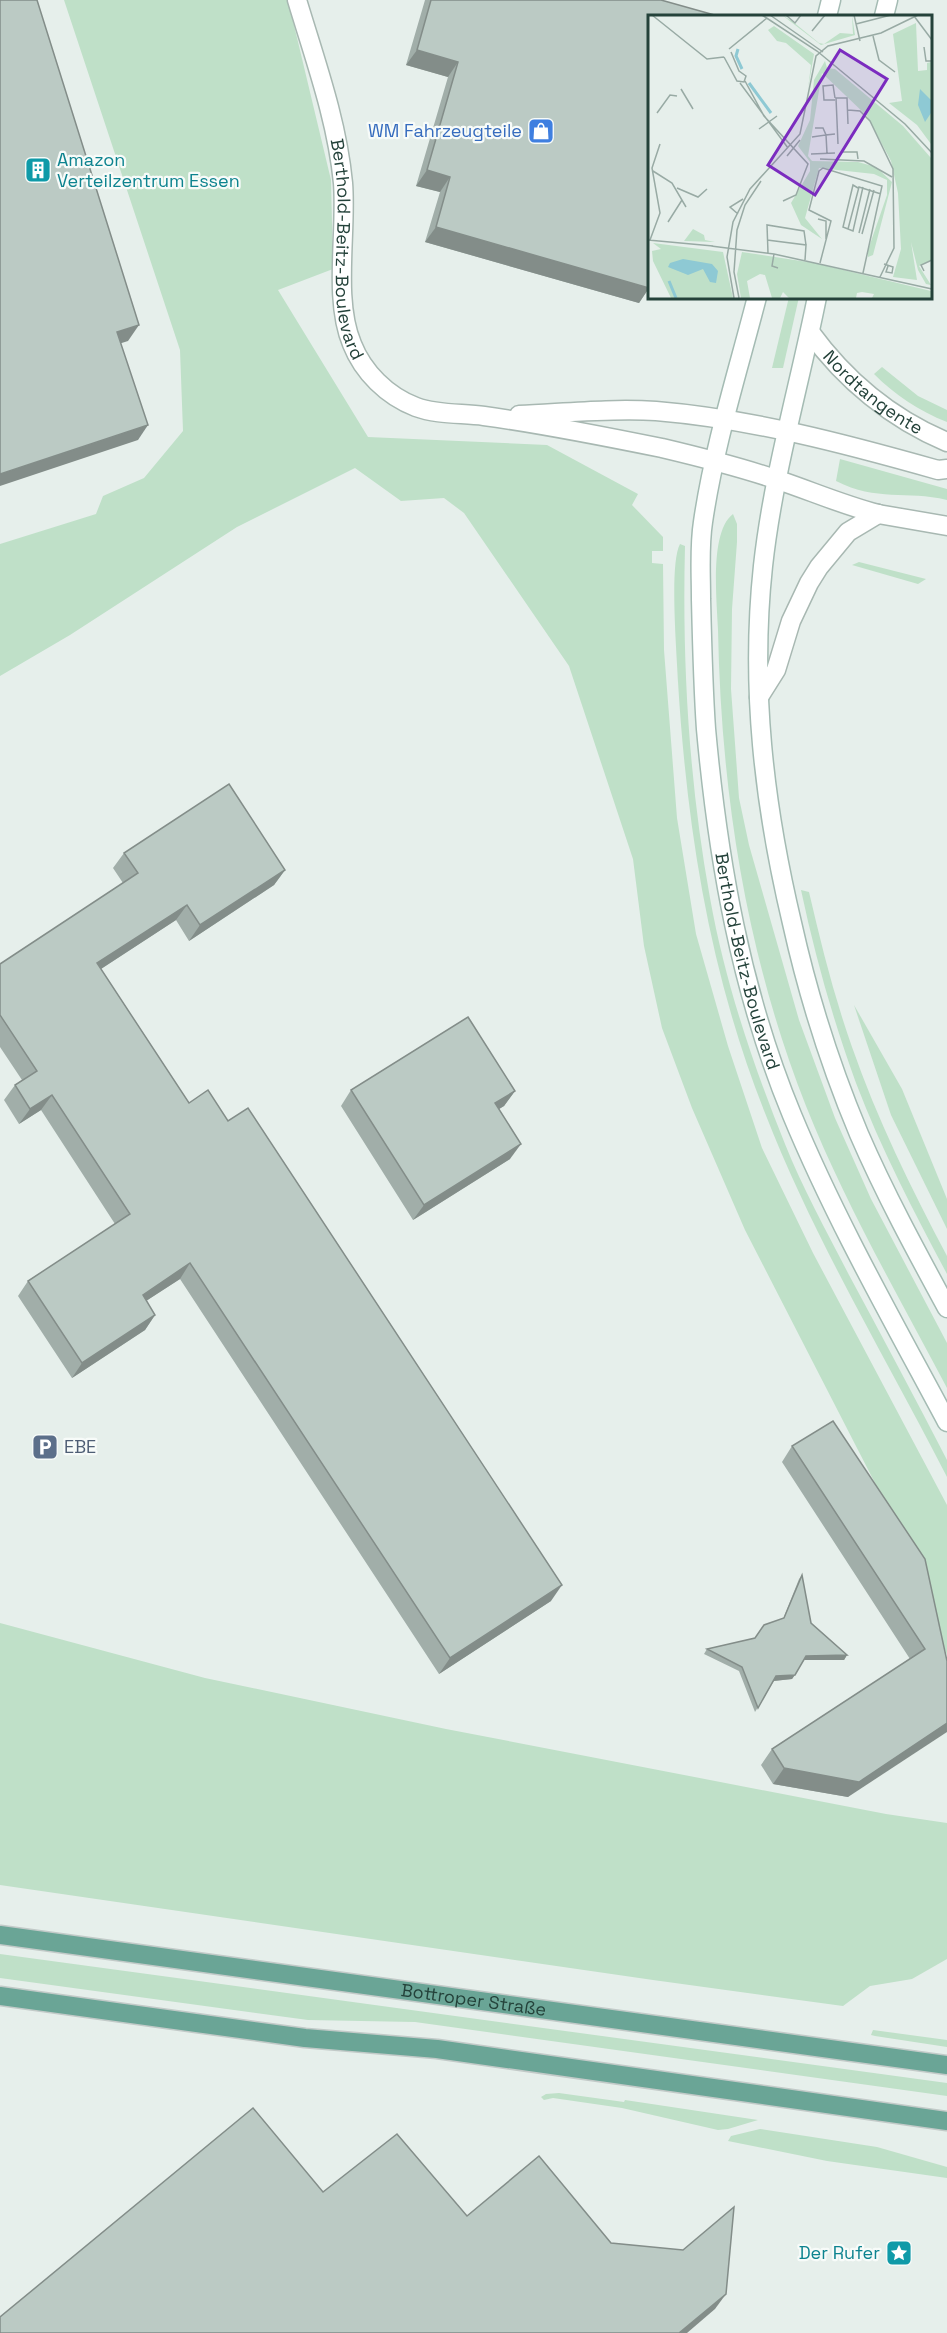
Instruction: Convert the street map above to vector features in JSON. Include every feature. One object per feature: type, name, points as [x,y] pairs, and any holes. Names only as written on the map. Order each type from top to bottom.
[{"type":"main road","name":"Berthold-Beitz-Boulevard","points":[[297,0],[338,146],[344,200],[343,295],[346,326],[360,362],[374,378],[405,402],[436,412],[484,416],[623,441],[715,462],[777,480]]},
{"type":"main road","points":[[827,15],[831,0]]},
{"type":"main road","points":[[884,15],[888,0]]},
{"type":"main road","name":"Berthold-Beitz-Boulevard","points":[[757,298],[715,462],[702,524],[703,678],[716,825],[736,935],[765,1042],[803,1143],[848,1238],[947,1422]]},
{"type":"main road","points":[[817,298],[777,480],[767,534],[762,582],[759,697],[768,803],[777,861],[816,1019],[842,1092],[866,1149],[900,1220],[947,1308]]},
{"type":"main road","name":"Nordtangente","points":[[810,332],[850,376],[893,414],[919,430],[947,442]]},
{"type":"main road","name":"Berthold-Beitz-Boulevard","points":[[484,416],[645,411],[726,419],[788,431]]},
{"type":"main road","name":"Nordtangente","points":[[788,431],[938,470],[947,469]]},
{"type":"main road","points":[[777,480],[827,499],[878,514],[947,526]]},
{"type":"main road","points":[[759,697],[776,670],[791,621],[808,583],[848,532],[878,514]]},
{"type":"main road","name":"Bottroper Straße","points":[[0,1935],[947,2065]]},
{"type":"main road","points":[[0,1996],[305,2038],[436,2049],[947,2121]]},
{"type":"green space","points":[[64,0],[288,0],[331,180],[333,269],[278,290],[368,437],[547,445],[638,494],[632,505],[663,537],[663,551],[652,551],[652,563],[663,564],[664,650],[677,818],[696,934],[728,1046],[762,1148],[813,1253],[947,1505],[947,1655],[914,1559],[745,1230],[692,1108],[662,1028],[644,946],[633,859],[569,666],[464,513],[444,498],[401,501],[355,468],[237,527],[70,635],[0,676],[0,544],[96,514],[103,496],[144,478],[183,431],[180,350]]},
{"type":"green space","points":[[789,298],[799,298],[783,368],[772,368]]},
{"type":"green space","points":[[882,367],[918,396],[947,410],[947,422],[917,408],[890,389],[874,374]]},
{"type":"green space","points":[[840,459],[947,489],[947,500],[878,494],[851,487],[836,481]]},
{"type":"green space","points":[[733,514],[737,524],[737,542],[732,609],[731,689],[739,798],[749,845],[799,1020],[835,1118],[871,1199],[947,1343],[947,1388],[873,1249],[821,1142],[785,1049],[767,990],[741,872],[731,812],[720,691],[717,551],[725,523]]},
{"type":"green space","points":[[680,544],[685,546],[686,679],[697,811],[710,898],[732,992],[762,1084],[792,1161],[824,1227],[947,1460],[947,1477],[805,1206],[765,1113],[729,1008],[704,901],[682,737],[674,610],[675,570]]},
{"type":"green space","points":[[859,562],[926,579],[918,584],[852,565]]},
{"type":"green space","points":[[801,890],[809,892],[845,1028],[862,1074],[895,1153],[947,1256],[947,1274],[887,1156],[856,1083],[825,988]]},
{"type":"green space","points":[[854,1005],[902,1089],[947,1199],[947,1229],[891,1115]]},
{"type":"green space","points":[[0,1623],[205,1678],[446,1729],[886,1814],[947,1823],[947,1959],[912,1979],[870,1986],[843,2006],[0,1885]]},
{"type":"green space","points":[[0,1954],[947,2083],[947,2096],[415,2022],[308,2020],[0,1978]]},
{"type":"green space","points":[[873,2030],[947,2040],[947,2047],[875,2036],[871,2035]]},
{"type":"green space","points":[[559,2093],[624,2102],[625,2100],[758,2120],[718,2130],[622,2108],[553,2098],[544,2100],[541,2097],[546,2094]]},
{"type":"green space","points":[[760,2129],[877,2147],[947,2167],[947,2178],[827,2161],[728,2141],[731,2136]]},
{"type":"building","name":"Amazon Verteilzentrum Essen","points":[[0,0],[37,0],[139,325],[117,332],[148,425],[0,474]]},
{"type":"building","name":"WM Fahrzeugteile","points":[[431,0],[661,0],[714,15],[648,15],[648,288],[436,227],[450,177],[427,170],[458,62],[417,50]]},
{"type":"building","points":[[229,784],[285,870],[200,925],[187,905],[97,963],[189,1103],[208,1090],[228,1121],[248,1108],[562,1585],[450,1658],[190,1263],[143,1295],[155,1315],[82,1363],[28,1281],[130,1214],[52,1095],[30,1109],[15,1085],[37,1071],[0,1015],[0,964],[138,873],[124,853]]},
{"type":"building","points":[[468,1017],[515,1091],[495,1103],[521,1144],[424,1205],[351,1090]]},
{"type":"building","points":[[833,1421],[925,1559],[947,1661],[947,1723],[859,1782],[784,1768],[772,1749],[925,1649],[792,1446]]},
{"type":"building","points":[[802,1575],[811,1623],[847,1655],[806,1656],[795,1675],[776,1676],[758,1708],[742,1667],[707,1649],[755,1638],[764,1625],[784,1618]]},
{"type":"building","points":[[253,2108],[323,2192],[397,2134],[467,2216],[539,2156],[611,2243],[683,2250],[734,2207],[726,2294],[679,2333],[0,2333],[0,2317]]},
{"type":"place","name":"WM Fahrzeugteile","points":[[541,131]]},
{"type":"place","name":"Amazon Verteilzentrum Essen","points":[[38,170]]},
{"type":"place","name":"EBE","points":[[45,1447]]},
{"type":"place","name":"Der Rufer","points":[[899,2253]]}]
